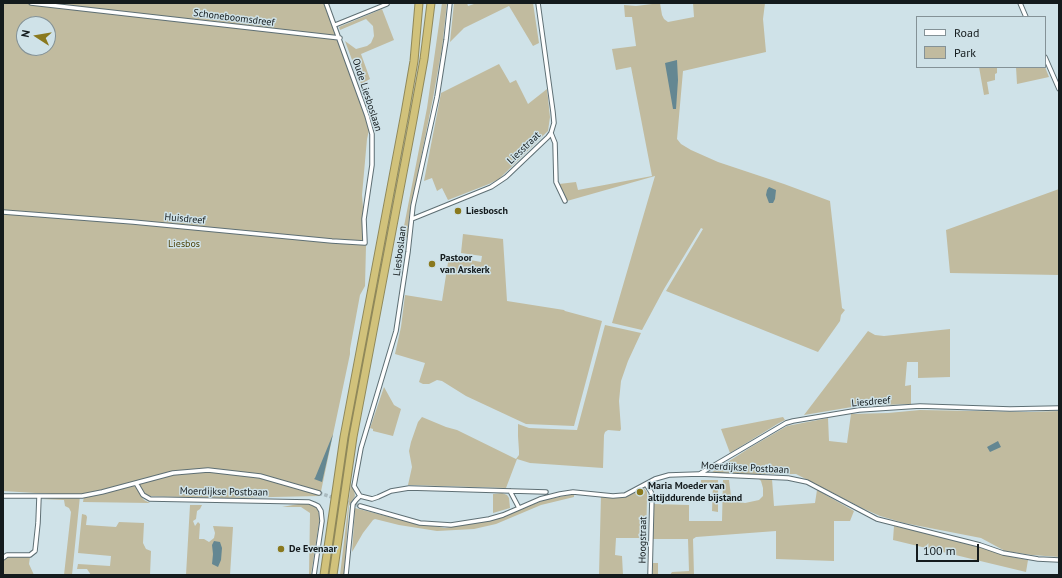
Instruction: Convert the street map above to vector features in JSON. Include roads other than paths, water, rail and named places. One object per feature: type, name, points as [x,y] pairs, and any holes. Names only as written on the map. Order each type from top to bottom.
[{"type":"highway","points":[[324,575],[344,437],[408,98],[414,61],[419,3]]},
{"type":"highway","points":[[333,575],[353,437],[424,59],[430,3]]},
{"type":"highway","points":[[321,575],[326,558]]},
{"type":"street","name":"Schoneboomsdreef","points":[[31,3],[340,38]]},
{"type":"street","name":"Oude Liesboslaan","points":[[326,3],[340,38],[372,134],[372,165],[364,219],[365,243]]},
{"type":"street","name":"Liesboslaan","points":[[360,496],[354,486],[355,480],[361,448],[396,331],[412,219],[437,97],[450,3]]},
{"type":"street","name":"Liesstraat","points":[[412,219],[490,187],[506,177],[551,133],[554,123],[553,112],[538,3]]},
{"type":"street","points":[[1020,3],[1026,16]]},
{"type":"street","points":[[334,24],[387,4]]},
{"type":"street","points":[[1046,59],[1059,90]]},
{"type":"street","points":[[551,133],[555,143],[556,182],[565,201]]},
{"type":"street","name":"Huisdreef","points":[[3,212],[365,243]]},
{"type":"street","name":"Liesdreef","points":[[699,474],[705,472],[786,423],[793,421],[859,410],[920,406],[1010,409],[1059,408]]},
{"type":"street","name":"Moerdijkse Postbaan","points":[[3,496],[82,496],[172,473],[218,470],[260,476],[319,493]]},
{"type":"street","name":"Moerdijkse Postbaan","points":[[360,506],[420,523],[451,525],[489,519],[503,515],[540,499],[560,494],[573,492],[613,496],[626,495],[655,479],[668,475],[699,474],[798,479],[807,482],[877,519],[980,545],[1003,553],[1038,559],[1059,560]]},
{"type":"street","name":"Moerdijkse Postbaan","points":[[136,483],[143,495],[150,499],[309,502],[318,506],[321,511],[322,521],[314,575]]},
{"type":"street","name":"Hoogstraat","points":[[646,484],[652,496],[650,575]]},
{"type":"street","points":[[346,575],[353,504],[360,496],[372,499],[391,491],[409,488],[546,492]]},
{"type":"street","points":[[510,490],[518,508]]},
{"type":"street","points":[[3,558],[7,555],[30,555],[35,551],[39,496]]},
{"type":"water","points":[[677,60],[678,80],[676,109],[673,109],[665,63]]},
{"type":"water","points":[[769,187],[776,190],[773,203],[769,203],[766,195]]},
{"type":"water","points":[[333,434],[322,482],[314,479]]},
{"type":"water","points":[[998,441],[1001,447],[990,452],[987,447]]},
{"type":"water","points":[[214,541],[220,542],[222,548],[221,560],[218,567],[212,564],[212,545]]},
{"type":"tunnel","points":[[319,493],[360,506]]},
{"type":"place","name":"Liesbosch","points":[[458,211]]},
{"type":"place","name":"Pastoor van Arskerk","points":[[432,264]]},
{"type":"place","name":"Maria Moeder van altijddurende bijstand","points":[[640,492]]},
{"type":"place","name":"De Evenaar","points":[[281,549]]},
{"type":"park label","name":"Liesbos","points":[[184,244]]}]
